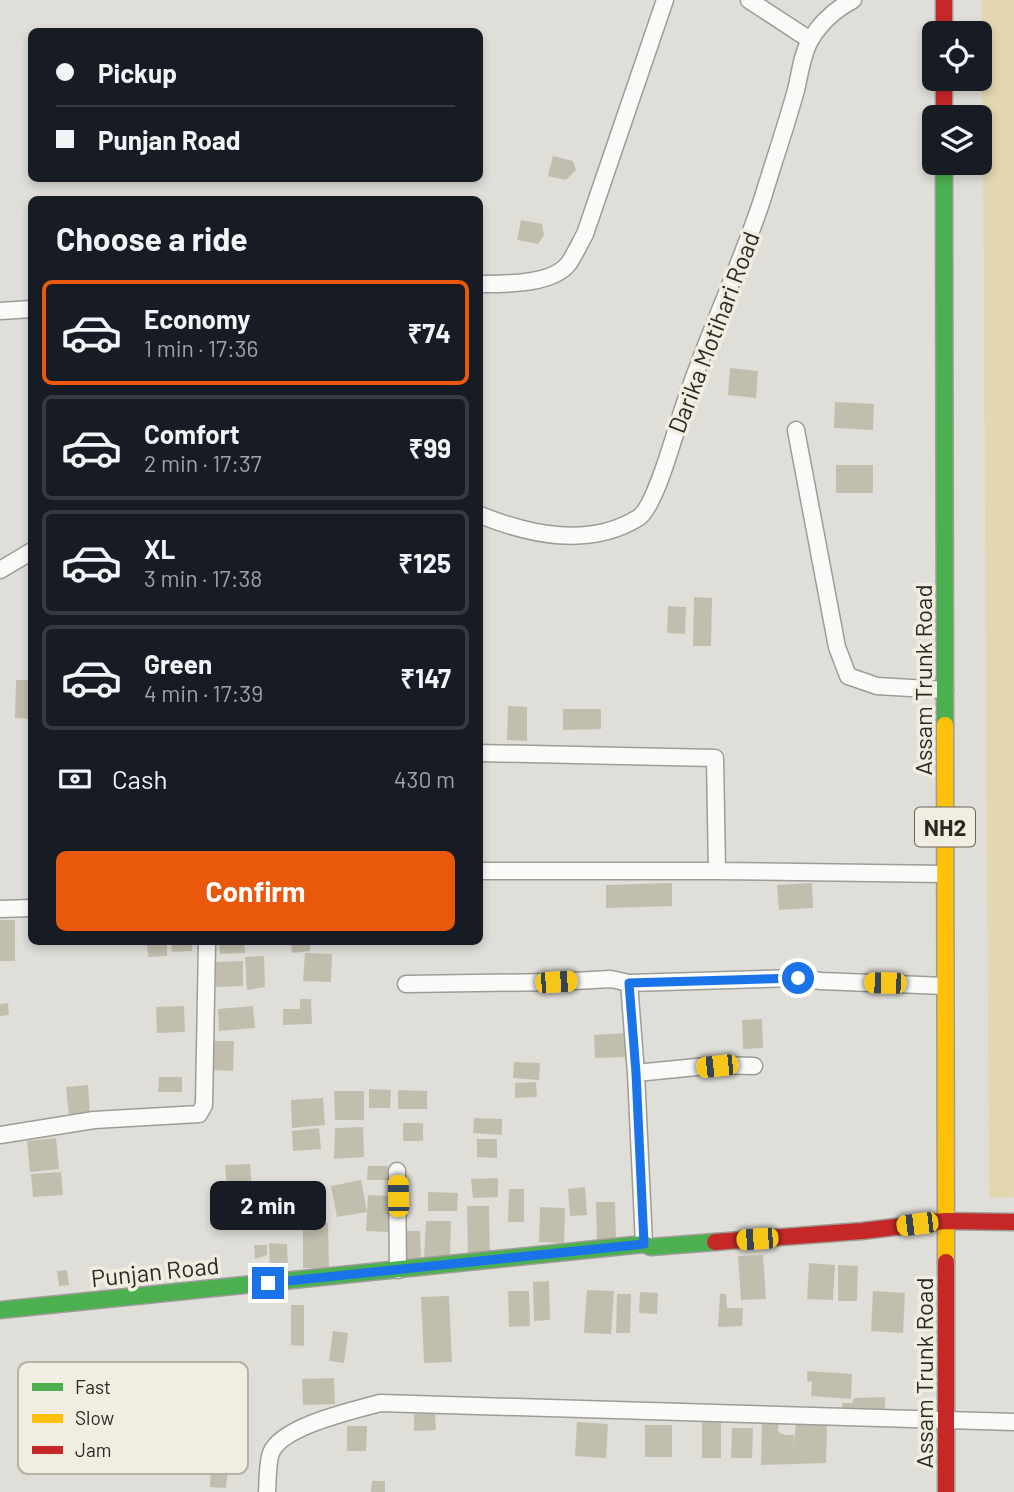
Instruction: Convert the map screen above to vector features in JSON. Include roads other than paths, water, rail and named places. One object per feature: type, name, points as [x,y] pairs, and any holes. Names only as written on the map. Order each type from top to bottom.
[{"type":"main road","points":[[944,0],[944,21]]},
{"type":"main road","name":"Assam Trunk Road","points":[[944,175],[946,1492]]},
{"type":"main road","name":"Punjan Road","points":[[0,1310],[644,1244],[652,1247],[823,1234],[945,1221],[1014,1222]]},
{"type":"street","points":[[483,284],[540,280],[567,266],[585,234],[665,0]]},
{"type":"street","name":"Darika Motihari Road","points":[[483,516],[508,526],[552,535],[581,537],[608,531],[641,517],[652,500],[685,401],[746,249],[787,122],[805,37],[835,9],[853,0]]},
{"type":"street","points":[[750,1],[805,37]]},
{"type":"street","points":[[0,311],[28,309]]},
{"type":"street","points":[[796,430],[837,647],[848,676],[877,686],[945,690]]},
{"type":"street","points":[[0,570],[28,553]]},
{"type":"street","points":[[483,752],[715,758],[717,871]]},
{"type":"street","points":[[483,871],[945,874]]},
{"type":"street","points":[[0,909],[28,908]]},
{"type":"street","points":[[0,1135],[94,1120],[198,1114],[204,1105],[207,945]]},
{"type":"street","points":[[406,984],[611,979],[629,983],[798,978],[945,986]]},
{"type":"street","points":[[629,983],[644,1244]]},
{"type":"street","points":[[636,1073],[717,1066],[754,1066]]},
{"type":"street","points":[[397,1171],[398,1270]]},
{"type":"street","points":[[267,1492],[271,1453],[280,1440],[322,1419],[380,1403],[1014,1422]]}]
